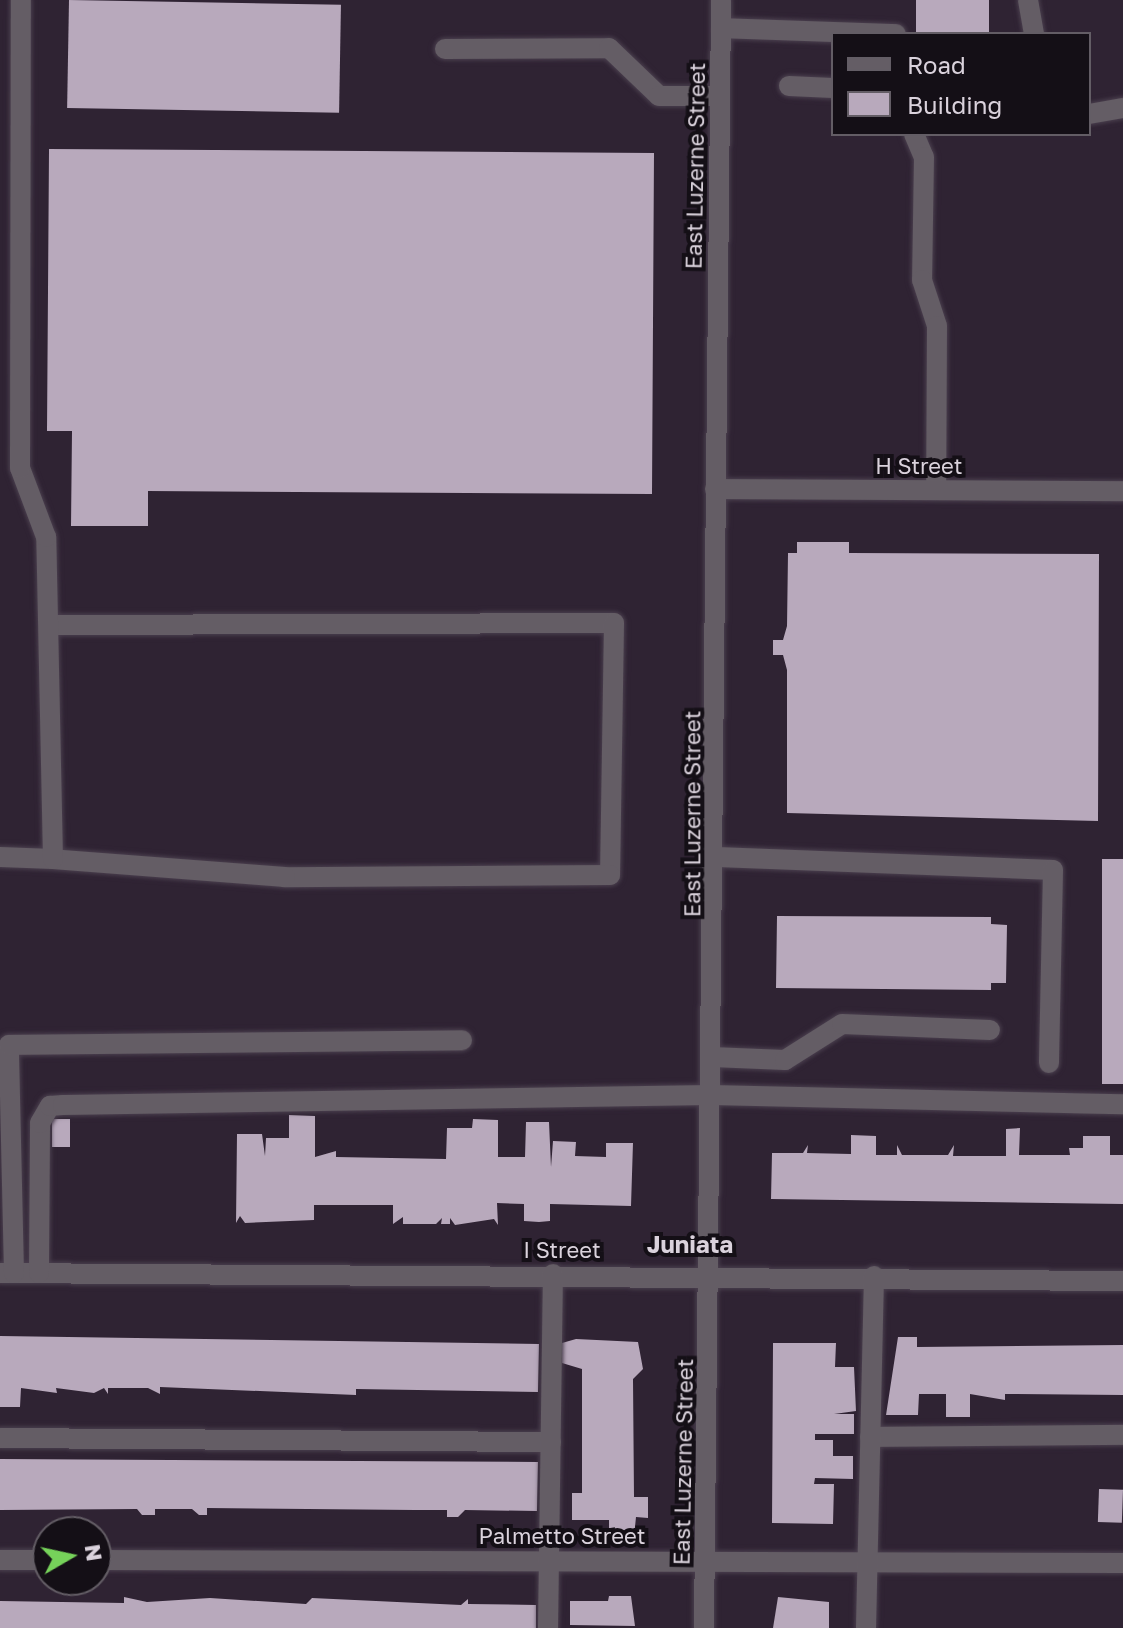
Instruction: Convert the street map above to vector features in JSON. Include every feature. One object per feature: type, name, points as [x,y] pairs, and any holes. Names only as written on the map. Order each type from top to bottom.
[{"type":"street","points":[[21,0],[20,468],[46,537],[51,625],[53,859]]},
{"type":"street","name":"East Luzerne Street","points":[[704,1628],[717,857],[715,489],[721,0]]},
{"type":"street","points":[[1028,0],[1034,32]]},
{"type":"street","points":[[721,28],[838,32]]},
{"type":"street","points":[[445,49],[609,48],[659,96],[720,96]]},
{"type":"street","points":[[789,86],[831,88]]},
{"type":"street","points":[[1091,114],[1123,108]]},
{"type":"street","points":[[915,136],[924,157],[922,280],[937,326],[936,490]]},
{"type":"street","name":"H Street","points":[[715,489],[1123,491]]},
{"type":"street","points":[[0,857],[285,877],[610,875],[614,623],[51,625]]},
{"type":"street","points":[[717,857],[1053,870],[1049,1063]]},
{"type":"street","points":[[712,1057],[785,1060],[842,1024],[990,1030]]},
{"type":"street","points":[[7,1273],[9,1045],[462,1040]]},
{"type":"street","points":[[39,1273],[40,1123],[50,1106],[711,1095],[1123,1104]]},
{"type":"street","name":"I Street","points":[[7,1273],[710,1274],[1123,1281]]},
{"type":"street","points":[[548,1628],[553,1274]]},
{"type":"street","points":[[866,1628],[874,1276]]},
{"type":"street","points":[[870,1437],[1123,1435]]},
{"type":"street","points":[[0,1438],[551,1442]]},
{"type":"street","points":[[0,1560],[32,1560]]},
{"type":"street","name":"Palmetto Street","points":[[112,1560],[1123,1563]]},
{"type":"building","points":[[69,0],[341,5],[339,113],[67,108]]},
{"type":"building","points":[[916,0],[989,0],[989,32],[916,32]]},
{"type":"building","points":[[49,149],[654,153],[652,494],[148,491],[148,526],[71,526],[72,431],[47,431]]},
{"type":"building","points":[[797,542],[849,542],[849,553],[1099,554],[1098,821],[787,813],[787,670],[783,655],[773,655],[773,640],[783,640],[787,626],[788,553],[797,553]]},
{"type":"building","points":[[1102,859],[1123,859],[1123,1084],[1102,1084]]},
{"type":"building","points":[[777,916],[991,917],[991,924],[1007,925],[1006,983],[991,983],[991,990],[776,988]]},
{"type":"building","points":[[289,1115],[315,1116],[315,1157],[336,1151],[336,1157],[446,1159],[447,1128],[472,1128],[473,1119],[498,1120],[498,1157],[525,1157],[526,1122],[549,1122],[551,1167],[553,1141],[576,1142],[575,1156],[606,1157],[606,1143],[633,1143],[631,1206],[550,1204],[550,1221],[539,1222],[524,1221],[524,1204],[497,1203],[498,1225],[494,1219],[455,1225],[450,1218],[450,1224],[441,1224],[442,1218],[436,1224],[403,1224],[403,1217],[393,1224],[393,1205],[314,1205],[314,1220],[245,1223],[240,1216],[236,1223],[237,1134],[262,1134],[265,1156],[266,1138],[289,1138]]},
{"type":"building","points":[[52,1119],[70,1119],[70,1147],[52,1147]]},
{"type":"building","points":[[1020,1128],[1019,1155],[1070,1155],[1069,1148],[1083,1148],[1083,1136],[1110,1136],[1110,1155],[1123,1155],[1123,1204],[771,1199],[772,1153],[803,1153],[808,1145],[807,1153],[851,1154],[851,1135],[876,1136],[876,1155],[897,1155],[897,1145],[902,1155],[948,1155],[954,1145],[953,1156],[1006,1156],[1006,1129]]},
{"type":"building","points":[[0,1336],[539,1344],[538,1392],[356,1389],[356,1395],[160,1387],[160,1394],[148,1388],[108,1388],[108,1394],[104,1388],[94,1393],[56,1388],[57,1393],[21,1388],[20,1407],[0,1407]]},
{"type":"building","points":[[898,1337],[917,1337],[917,1347],[1123,1345],[1123,1395],[1005,1394],[1005,1400],[970,1394],[970,1417],[946,1417],[946,1394],[919,1394],[918,1415],[886,1415]]},
{"type":"building","points":[[576,1339],[638,1342],[643,1369],[633,1379],[634,1497],[648,1497],[648,1518],[636,1517],[634,1537],[609,1537],[609,1520],[572,1520],[572,1493],[582,1493],[582,1369],[562,1363],[562,1343]]},
{"type":"building","points":[[773,1343],[836,1343],[835,1367],[854,1367],[856,1411],[834,1414],[854,1414],[854,1434],[815,1434],[815,1440],[833,1440],[833,1456],[853,1456],[853,1479],[815,1478],[814,1484],[834,1484],[833,1524],[772,1523]]},
{"type":"building","points":[[0,1459],[538,1462],[537,1511],[465,1510],[458,1517],[447,1517],[447,1510],[207,1508],[207,1515],[199,1515],[192,1509],[155,1509],[155,1515],[142,1515],[137,1509],[0,1510]]},
{"type":"building","points":[[1099,1489],[1123,1490],[1122,1523],[1098,1522]]},
{"type":"building","points":[[609,1596],[631,1596],[635,1626],[570,1625],[570,1601],[608,1601]]},
{"type":"building","points":[[124,1597],[147,1602],[210,1598],[306,1604],[312,1598],[461,1605],[468,1599],[468,1604],[536,1605],[536,1628],[0,1628],[0,1601],[124,1603]]},
{"type":"building","points":[[778,1597],[829,1602],[829,1628],[773,1628]]},
{"type":"district","name":"Juniata","points":[[690,1244]]}]
